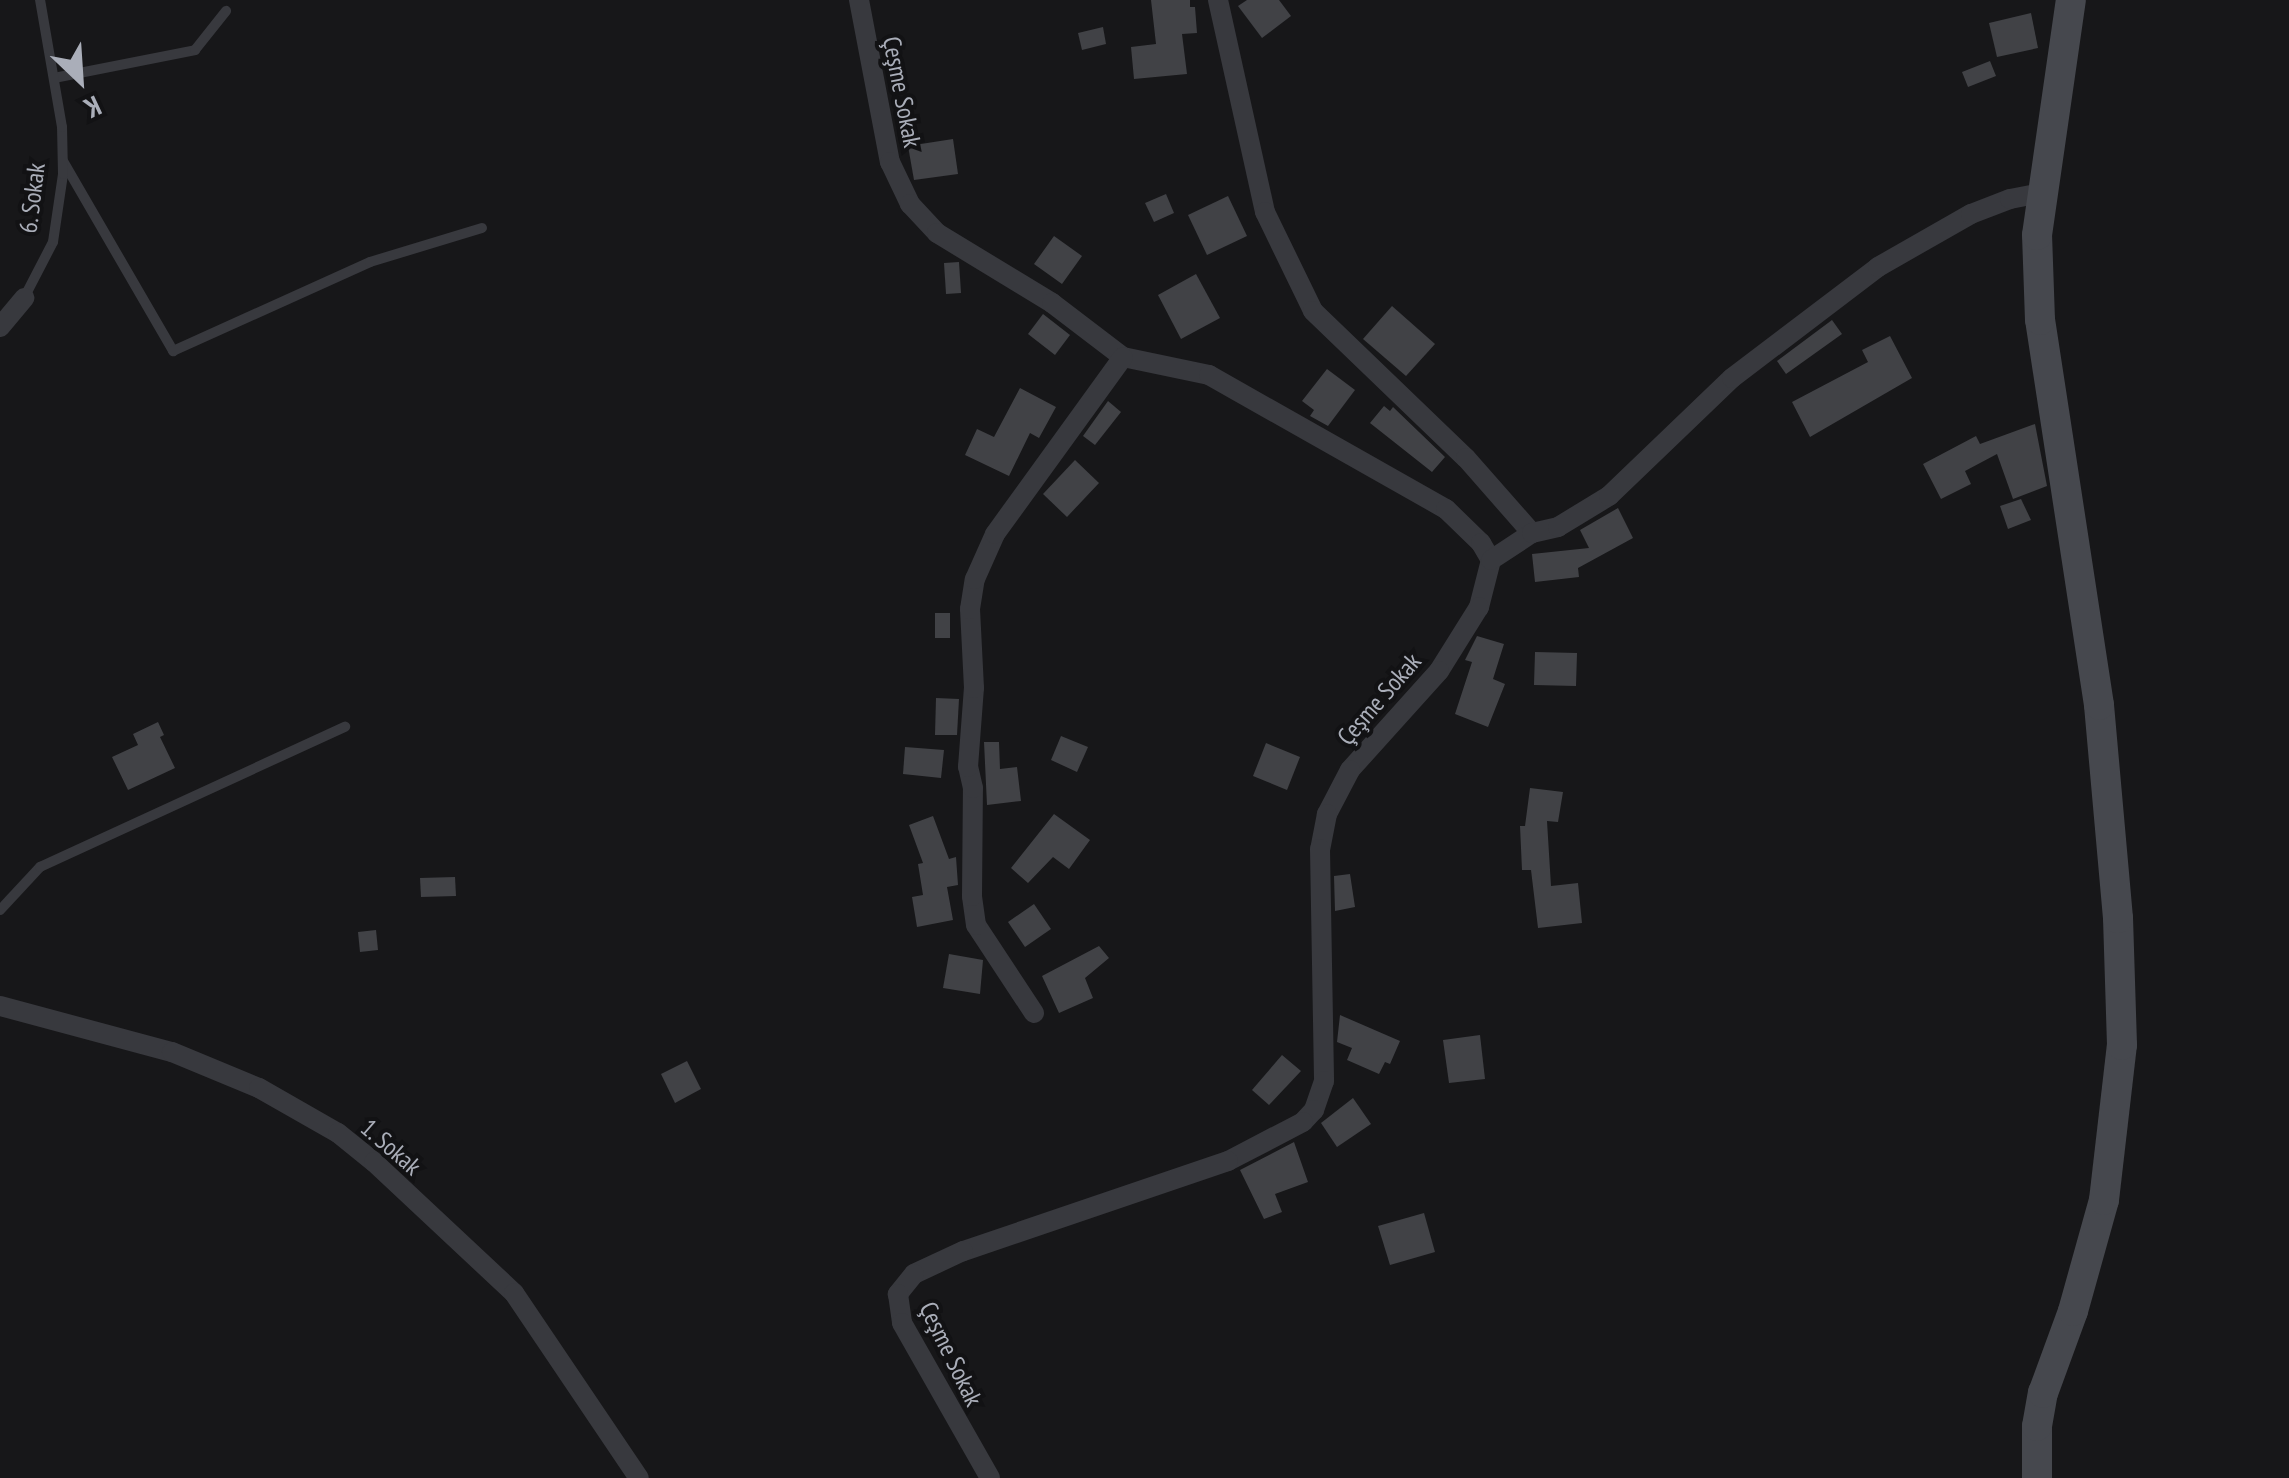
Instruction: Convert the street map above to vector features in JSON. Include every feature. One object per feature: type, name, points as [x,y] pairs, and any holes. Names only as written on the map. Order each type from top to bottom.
[{"type":"street","name":"Çeşme Sokak","points":[[859,0],[883,140],[910,204],[937,233],[1052,304],[1123,357],[1210,375],[1446,509],[1481,543],[1491,560],[1479,606],[1439,671],[1350,770],[1327,814],[1320,849],[1324,1082],[1314,1110],[1302,1122],[1228,1160],[963,1251],[914,1274],[898,1294],[902,1323],[990,1478]]},
{"type":"street","points":[[1218,0],[1265,212],[1313,310],[1466,458],[1532,533]]},
{"type":"street","points":[[2037,1478],[2036,1426],[2043,1393],[2073,1311],[2104,1200],[2122,1045],[2118,918],[2099,705],[2040,320],[2037,235],[2041,193],[2072,0]]},
{"type":"street","points":[[1491,560],[1532,533],[1558,526],[1609,496],[1744,368],[1878,268],[1971,214],[2010,198],[2041,193]]},
{"type":"street","name":"6. Sokak","points":[[0,328],[24,298]]},
{"type":"street","points":[[1034,1013],[976,925],[972,896],[973,788],[968,767],[974,688],[970,609],[975,580],[994,534],[1123,357]]},
{"type":"street","name":"1. Sokak","points":[[0,1006],[172,1052],[259,1088],[338,1134],[374,1162],[514,1293],[639,1478]]},
{"type":"lane","name":"6. Sokak","points":[[24,298],[54,242],[63,161],[40,0]]},
{"type":"lane","points":[[54,78],[195,50],[226,11]]},
{"type":"lane","points":[[63,161],[173,351],[370,262],[482,228]]},
{"type":"lane","points":[[0,910],[40,867],[345,727]]},
{"type":"building","points":[[1151,0],[1190,0],[1190,7],[1195,7],[1197,33],[1182,34],[1187,74],[1134,79],[1131,47],[1156,44]]},
{"type":"building","points":[[1247,0],[1279,0],[1291,16],[1262,38],[1238,6]]},
{"type":"building","points":[[2031,13],[2038,48],[1997,57],[1989,23]]},
{"type":"building","points":[[1103,27],[1106,44],[1082,50],[1078,33]]},
{"type":"building","points":[[1990,61],[1996,76],[1968,87],[1962,72]]},
{"type":"building","points":[[953,139],[958,174],[914,180],[908,146]]},
{"type":"building","points":[[1166,194],[1174,213],[1154,222],[1145,203]]},
{"type":"building","points":[[1228,196],[1247,236],[1207,255],[1188,215]]},
{"type":"building","points":[[1054,236],[1082,256],[1062,284],[1034,264]]},
{"type":"building","points":[[959,262],[961,293],[946,294],[944,263]]},
{"type":"building","points":[[1196,274],[1220,318],[1181,339],[1158,295]]},
{"type":"building","points":[[1392,306],[1435,344],[1406,376],[1363,339]]},
{"type":"building","points":[[1043,314],[1070,335],[1055,355],[1028,334]]},
{"type":"building","points":[[1832,320],[1842,334],[1786,374],[1777,361]]},
{"type":"building","points":[[1890,336],[1912,378],[1810,437],[1792,402],[1868,362],[1862,350]]},
{"type":"building","points":[[1327,369],[1355,390],[1328,426],[1310,416],[1314,410],[1302,401]]},
{"type":"building","points":[[1020,388],[1056,407],[1039,438],[1030,433],[1009,476],[965,455],[977,429],[994,437]]},
{"type":"building","points":[[1108,401],[1121,412],[1095,445],[1083,436]]},
{"type":"building","points":[[1384,406],[1390,411],[1393,407],[1445,457],[1432,472],[1370,423]]},
{"type":"building","points":[[2035,424],[2047,486],[2013,499],[1997,454],[1965,471],[1971,484],[1941,499],[1923,464],[1976,436],[1980,444]]},
{"type":"building","points":[[1075,460],[1099,483],[1067,517],[1043,494]]},
{"type":"building","points":[[2021,499],[2031,520],[2008,529],[2000,506]]},
{"type":"building","points":[[1618,508],[1633,538],[1578,568],[1579,577],[1535,582],[1532,554],[1589,548],[1580,530]]},
{"type":"building","points":[[935,613],[950,613],[950,638],[935,638]]},
{"type":"building","points":[[1477,636],[1504,644],[1493,679],[1505,684],[1488,727],[1455,714],[1472,662],[1465,660]]},
{"type":"building","points":[[1535,652],[1577,653],[1576,686],[1534,685]]},
{"type":"building","points":[[936,698],[959,699],[957,735],[935,735]]},
{"type":"building","points":[[158,722],[164,735],[160,737],[175,768],[128,790],[112,757],[138,745],[133,734]]},
{"type":"building","points":[[1061,736],[1088,747],[1077,772],[1051,760]]},
{"type":"building","points":[[984,742],[999,742],[1000,769],[1017,767],[1021,801],[987,805]]},
{"type":"building","points":[[1266,743],[1300,757],[1287,790],[1253,776]]},
{"type":"building","points":[[905,747],[944,750],[941,778],[903,774]]},
{"type":"building","points":[[1530,788],[1563,792],[1558,822],[1547,821],[1551,886],[1578,883],[1582,923],[1538,928],[1531,870],[1522,870],[1520,826],[1525,826]]},
{"type":"building","points":[[1054,814],[1090,840],[1069,869],[1053,857],[1028,883],[1011,868]]},
{"type":"building","points":[[933,816],[949,859],[956,857],[958,885],[947,887],[953,920],[917,927],[912,897],[923,895],[918,864],[923,863],[909,825]]},
{"type":"building","points":[[1350,874],[1355,907],[1335,911],[1334,876]]},
{"type":"building","points":[[455,877],[456,896],[421,897],[420,878]]},
{"type":"building","points":[[1034,904],[1051,929],[1025,947],[1008,922]]},
{"type":"building","points":[[376,930],[378,950],[360,952],[358,932]]},
{"type":"building","points":[[1099,946],[1109,958],[1085,978],[1093,998],[1059,1013],[1042,976]]},
{"type":"building","points":[[949,954],[983,960],[980,994],[943,988]]},
{"type":"building","points":[[1340,1015],[1400,1041],[1390,1064],[1385,1062],[1379,1074],[1347,1060],[1352,1048],[1337,1042]]},
{"type":"building","points":[[1480,1035],[1485,1079],[1449,1083],[1443,1040]]},
{"type":"building","points":[[1282,1055],[1301,1071],[1269,1105],[1252,1090]]},
{"type":"building","points":[[687,1061],[701,1089],[675,1103],[661,1074]]},
{"type":"building","points":[[1353,1098],[1371,1124],[1337,1147],[1321,1123]]},
{"type":"building","points":[[1294,1142],[1308,1182],[1275,1194],[1282,1212],[1264,1219],[1240,1170]]},
{"type":"building","points":[[1424,1213],[1435,1252],[1390,1265],[1378,1226]]}]
